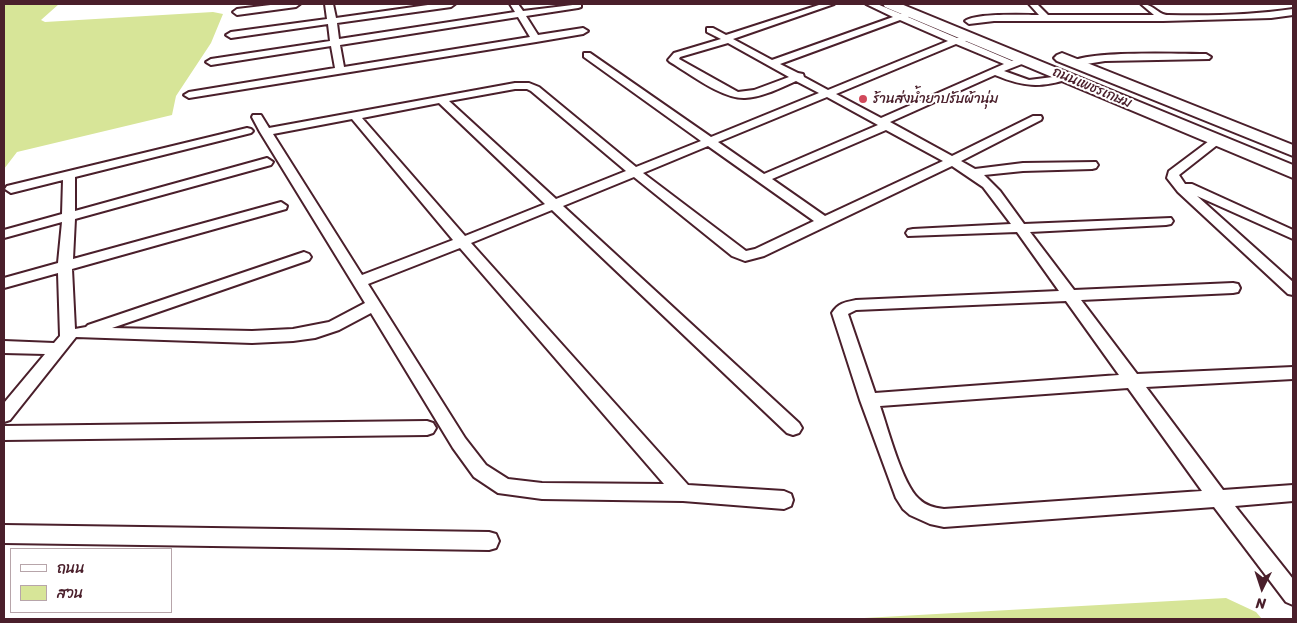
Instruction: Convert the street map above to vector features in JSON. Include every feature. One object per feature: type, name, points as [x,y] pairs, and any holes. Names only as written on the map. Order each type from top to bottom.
[{"type":"main road","name":"ถนนเพชรเกษม","points":[[890,4],[913,11],[965,33],[1018,62],[1065,77],[1293,172]]},
{"type":"main road","name":"ถนนเพชรเกษม","points":[[965,33],[1007,36]]},
{"type":"main road","name":"ถนนเพชรเกษม","points":[[1049,53],[1293,150]]},
{"type":"street","points":[[237,12],[296,4]]},
{"type":"street","points":[[329,4],[334,20],[340,70]]},
{"type":"street","points":[[231,35],[451,4]]},
{"type":"street","points":[[514,4],[536,39]]},
{"type":"street","points":[[799,76],[752,95],[739,97],[730,94],[673,60],[677,56],[830,4]]},
{"type":"street","points":[[870,4],[913,11]]},
{"type":"street","points":[[1033,4],[1046,18]]},
{"type":"street","points":[[1145,4],[1163,18]]},
{"type":"street","points":[[211,62],[578,6]]},
{"type":"street","points":[[772,62],[913,11]]},
{"type":"street","points":[[358,282],[462,242],[828,93],[965,33],[994,18],[1163,18],[1293,12]]},
{"type":"street","points":[[1283,13],[1293,18]]},
{"type":"street","points":[[710,30],[799,76],[973,172],[987,184],[1218,498],[1293,594]]},
{"type":"street","points":[[189,95],[583,31]]},
{"type":"street","points":[[588,55],[824,222]]},
{"type":"street","points":[[1074,63],[1106,58],[1206,57]]},
{"type":"street","points":[[762,178],[885,124],[995,71],[1018,62]]},
{"type":"street","points":[[995,71],[1029,84],[1065,77]]},
{"type":"street","points":[[266,132],[514,86],[529,86],[634,172],[737,253],[745,256],[759,253],[952,161],[1037,118]]},
{"type":"street","points":[[442,100],[794,428]]},
{"type":"street","points":[[354,115],[462,242],[683,493]]},
{"type":"street","points":[[11,188],[69,176],[252,124],[266,132],[459,444],[480,471],[505,486],[542,491],[683,493],[784,500]]},
{"type":"street","points":[[1217,140],[1173,174],[1176,182],[1290,283]]},
{"type":"street","points":[[4,234],[267,162]]},
{"type":"street","points":[[973,172],[1015,168],[1092,165]]},
{"type":"street","points":[[69,176],[69,217],[65,266],[69,340]]},
{"type":"street","points":[[1176,182],[1293,235]]},
{"type":"street","points":[[4,283],[281,206]]},
{"type":"street","points":[[913,233],[1166,221]]},
{"type":"street","points":[[4,415],[69,340],[304,257]]},
{"type":"street","points":[[1233,288],[856,306],[845,308],[840,313],[868,400],[902,488],[910,502],[919,511],[930,516],[944,518],[1293,493]]},
{"type":"street","points":[[4,347],[69,340],[293,335],[315,332],[334,326],[374,305]]},
{"type":"street","points":[[868,400],[1132,381],[1293,373]]},
{"type":"street","points":[[4,433],[428,428]]},
{"type":"street","points":[[4,534],[489,541]]},
{"type":"green space","points":[[4,4],[59,4],[41,20],[45,22],[213,12],[223,14],[211,43],[176,96],[172,115],[17,152],[4,169]]},
{"type":"green space","points":[[1226,598],[1256,612],[1262,619],[846,619]]},
{"type":"place","name":"ร้านส่งน้ำยาปรับผ้านุ่ม","points":[[863,99]]}]
